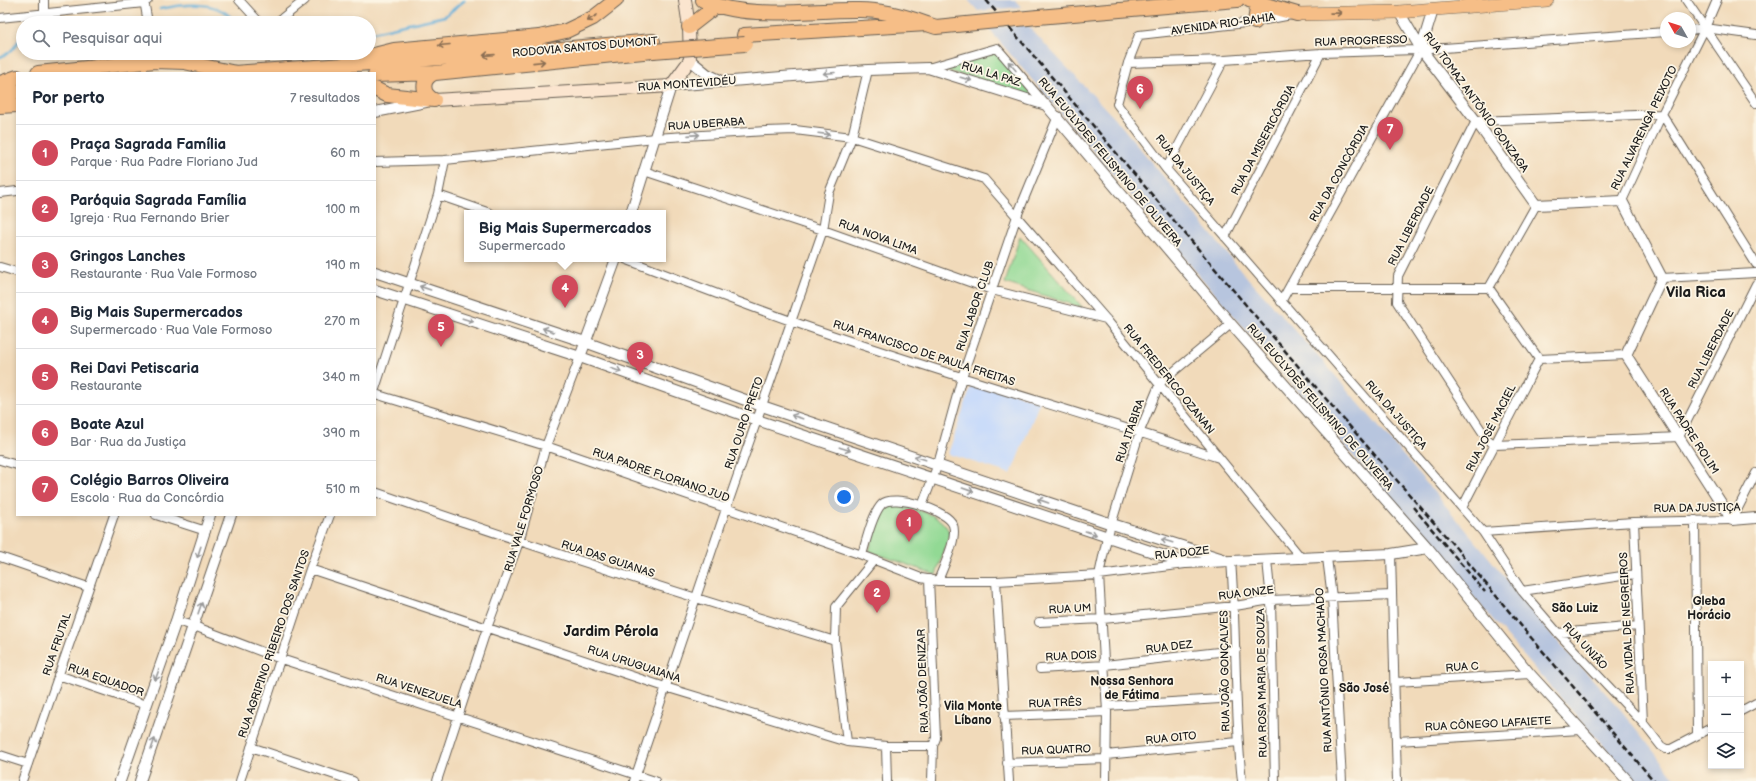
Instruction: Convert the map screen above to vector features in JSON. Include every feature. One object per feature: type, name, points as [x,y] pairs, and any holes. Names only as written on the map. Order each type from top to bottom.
[{"type":"highway","points":[[376,55],[394,50],[539,37],[566,32],[593,18],[616,0]]},
{"type":"highway","points":[[703,0],[716,6],[761,12],[859,10],[884,11],[932,25]]},
{"type":"highway","name":"RODOVIA SANTOS DUMONT","points":[[247,72],[525,52],[930,32],[932,25],[966,24],[1236,0]]},
{"type":"highway","points":[[1255,22],[1254,1],[1297,14]]},
{"type":"highway","points":[[690,27],[716,6]]},
{"type":"highway","name":"RODOVIA SANTOS DUMONT","points":[[376,75],[435,73],[653,46]]},
{"type":"highway","name":"RODOVIA SANTOS DUMONT","points":[[45,72],[132,60]]},
{"type":"highway","name":"RODOVIA SANTOS DUMONT","points":[[172,60],[229,72]]},
{"type":"highway","points":[[339,65],[357,60]]},
{"type":"highway","points":[[434,100],[427,95],[424,86],[427,78],[435,73]]},
{"type":"highway","points":[[0,83],[16,77]]},
{"type":"highway","points":[[376,90],[387,95],[434,100]]},
{"type":"highway","points":[[0,93],[16,91]]},
{"type":"main road","points":[[671,86],[690,60],[690,27],[685,0]]},
{"type":"main road","name":"AVENIDA RIO-BAHIA","points":[[1297,14],[1399,12],[1433,10],[1462,4],[1547,0]]},
{"type":"main road","name":"RUA MONTEVIDÉU","points":[[434,100],[671,86]]},
{"type":"street","points":[[44,0],[44,14]]},
{"type":"street","points":[[239,0],[254,16]]},
{"type":"street","points":[[285,16],[305,0]]},
{"type":"street","points":[[1686,0],[1756,103]]},
{"type":"street","name":"RUA ALVARENGA PEIXOTO","points":[[1622,201],[1662,114],[1718,0]]},
{"type":"street","points":[[22,16],[147,1],[148,16]]},
{"type":"street","name":"RUA DA CONCÓRDIA","points":[[1281,302],[1421,49],[1433,10]]},
{"type":"street","name":"RUA TOMAZ ANTÔNIO GONZAGA","points":[[1399,12],[1421,49],[1476,121],[1536,205]]},
{"type":"street","name":"AVENIDA RIO-BAHIA","points":[[1128,63],[1139,35],[1255,22],[1297,14]]},
{"type":"street","points":[[0,18],[16,17]]},
{"type":"street","points":[[1696,29],[1705,28],[1756,35]]},
{"type":"street","name":"RUA PROGRESSO","points":[[1128,63],[1224,60],[1321,53],[1421,49],[1660,32]]},
{"type":"street","name":"RUA MONTEVIDÉU","points":[[671,86],[868,70],[928,68],[997,48]]},
{"type":"street","name":"RUA EUCLYDES FELISMINO DE OLIVEIRA","points":[[997,48],[1046,105],[1058,116],[1231,324],[1428,548],[1530,674],[1628,781]]},
{"type":"street","name":"RUA DA MISERICÓRDIA","points":[[1225,237],[1321,53]]},
{"type":"street","points":[[690,60],[707,74],[724,82]]},
{"type":"street","points":[[1166,169],[1224,60]]},
{"type":"street","name":"RUA DA JUSTIÇA","points":[[1128,63],[1117,104],[1166,169],[1483,532],[1634,522],[1732,520],[1756,518]]},
{"type":"street","name":"RUA LA PAZ","points":[[928,68],[1046,105]]},
{"type":"street","name":"RUA OURO PRETO","points":[[635,778],[695,599],[823,230],[829,193],[852,137],[868,70]]},
{"type":"street","points":[[631,210],[671,86]]},
{"type":"street","name":"RUA MONTEVIDÉU","points":[[376,112],[434,100]]},
{"type":"street","points":[[1476,121],[1662,114],[1756,264]]},
{"type":"street","name":"RUA LABOR CLUB","points":[[922,506],[938,464],[962,377],[1017,216],[1058,116]]},
{"type":"street","name":"RUA LIBERDADE","points":[[1476,121],[1398,276],[1398,302],[1487,439],[1495,445]]},
{"type":"street","name":"RUA UBERABA","points":[[376,162],[445,160],[655,138],[788,130],[852,137],[984,179],[1017,216]]},
{"type":"street","points":[[376,386],[438,195],[445,160]]},
{"type":"street","name":"RUA NOVA LIMA","points":[[644,171],[823,230],[992,290],[1106,319]]},
{"type":"street","points":[[0,193],[16,191]]},
{"type":"street","points":[[438,195],[481,210]]},
{"type":"street","points":[[1489,288],[1536,205],[1622,201],[1662,278]]},
{"type":"street","name":"RUA FREDERICO OZANAN","points":[[1017,216],[1160,383],[1302,559]]},
{"type":"street","name":"RUA VALE FORMOSO","points":[[437,781],[457,715],[519,542],[546,446],[615,262]]},
{"type":"street","name":"RUA FRANCISCO DE PAULA FREITAS","points":[[633,262],[791,321],[962,377],[1219,458]]},
{"type":"street","points":[[0,267],[16,272]]},
{"type":"street","points":[[376,272],[585,342],[762,406],[938,464],[1112,524],[1231,561]]},
{"type":"street","points":[[1662,278],[1756,273]]},
{"type":"street","points":[[1489,288],[1539,359],[1626,355],[1662,278]]},
{"type":"street","name":"RUA LIBERDADE","points":[[1679,437],[1756,284]]},
{"type":"street","points":[[1289,288],[1489,288]]},
{"type":"street","points":[[376,290],[404,298],[580,357],[757,420],[933,478],[1107,538],[1186,563]]},
{"type":"street","name":"RUA ITABIRA","points":[[1106,781],[1107,709],[1103,619],[1099,575],[1107,538],[1140,432],[1160,383],[1231,324]]},
{"type":"street","name":"RUA PADRE ROLIM","points":[[1626,355],[1732,520]]},
{"type":"street","name":"RUA JOSÉ MACIEL","points":[[1462,508],[1539,359]]},
{"type":"street","name":"RUA PADRE FLORIANO JUD","points":[[376,394],[546,446],[874,560],[921,578],[938,580]]},
{"type":"street","points":[[1495,445],[1679,437]]},
{"type":"street","points":[[0,460],[16,465]]},
{"type":"street","points":[[1732,520],[1756,473]]},
{"type":"street","name":"RUA DAS GUIANAS","points":[[376,492],[519,542],[695,599],[835,641]]},
{"type":"street","points":[[862,556],[876,512],[881,505],[887,501],[894,500],[922,506],[942,514],[953,525],[954,535],[952,543],[938,580]]},
{"type":"street","name":"RUA FRUTAL","points":[[22,781],[114,516]]},
{"type":"street","points":[[159,516],[206,531]]},
{"type":"street","points":[[120,781],[176,621],[210,516]]},
{"type":"street","points":[[140,781],[231,516]]},
{"type":"street","name":"RUA AGRIPINO RIBEIRO DOS SANTOS","points":[[240,781],[310,569],[330,516]]},
{"type":"street","points":[[1694,520],[1697,736],[1708,730]]},
{"type":"street","name":"RUA VIDAL DE NEGREIROS","points":[[1634,522],[1643,723]]},
{"type":"street","name":"RUA UNIÃO","points":[[1483,532],[1522,591],[1558,633],[1643,723],[1661,746],[1666,749],[1671,749],[1697,736]]},
{"type":"street","name":"RUA DOZE","points":[[938,580],[996,581],[1099,575],[1186,563],[1327,558],[1391,554],[1428,548]]},
{"type":"street","points":[[1391,554],[1396,682],[1397,781]]},
{"type":"street","points":[[0,557],[88,587]]},
{"type":"street","name":"RUA ANTÔNIO ROSA MACHADO","points":[[1327,558],[1332,597],[1342,781]]},
{"type":"street","points":[[847,742],[835,641],[836,607],[874,560]]},
{"type":"street","name":"RUA ROSA MARIA DE SOUZA","points":[[1267,560],[1271,600],[1275,781]]},
{"type":"street","name":"RUA JOÃO GONÇALVES","points":[[1231,561],[1235,606],[1238,742],[1242,781]]},
{"type":"street","name":"RUA URUGUAIANA","points":[[310,569],[665,687],[847,742],[886,746],[933,746]]},
{"type":"street","points":[[1522,591],[1636,574]]},
{"type":"street","name":"RUA JOÃO DENIZAR","points":[[929,579],[936,738],[933,746],[932,781]]},
{"type":"street","points":[[996,581],[1009,781]]},
{"type":"street","name":"RUA ONZE","points":[[1103,619],[1235,606],[1271,600],[1392,595]]},
{"type":"street","name":"RUA UM","points":[[1039,622],[1103,619]]},
{"type":"street","name":"RUA VENEZUELA","points":[[176,621],[194,626],[281,658],[457,715],[635,778],[655,781]]},
{"type":"street","points":[[1558,633],[1638,626]]},
{"type":"street","name":"RUA DEZ","points":[[1105,666],[1236,650]]},
{"type":"street","name":"RUA DOIS","points":[[1040,669],[1105,666]]},
{"type":"street","name":"RUA C","points":[[1396,682],[1530,674]]},
{"type":"street","name":"RUA EQUADOR","points":[[58,675],[146,705]]},
{"type":"street","name":"RUA TRÊS","points":[[1004,716],[1236,698]]},
{"type":"street","points":[[1744,709],[1756,703]]},
{"type":"street","name":"RUA CÔNEGO LAFAIETE","points":[[1397,741],[1580,730]]},
{"type":"street","name":"RUA OITO","points":[[1106,757],[1238,742]]},
{"type":"street","points":[[886,746],[886,781]]},
{"type":"street","points":[[251,747],[353,781]]},
{"type":"street","points":[[0,755],[28,764]]},
{"type":"street","name":"RUA QUATRO","points":[[1007,763],[1106,757]]},
{"type":"shaded area","points":[[968,0],[1015,0],[1021,7],[978,11]]},
{"type":"shaded area","points":[[1027,25],[1119,123],[1244,274],[1321,359],[1391,441],[1482,549],[1550,633],[1621,710],[1677,781],[1635,781],[1534,668],[988,28]]},
{"type":"shaded area","points":[[973,381],[1040,401],[1011,474],[948,454]]},
{"type":"green space","points":[[994,51],[1036,98],[938,68]]},
{"type":"green space","points":[[1020,236],[1083,308],[1005,283]]},
{"type":"green space","points":[[891,504],[927,513],[941,521],[946,527],[950,534],[936,575],[869,551],[882,510]]},
{"type":"waterway","points":[[376,31],[445,16],[465,0]]},
{"type":"waterway","points":[[160,9],[181,5],[202,5],[221,10],[229,16]]},
{"type":"waterway","points":[[0,57],[12,50],[16,44]]},
{"type":"railway","points":[[986,0],[1654,781]]},
{"type":"railway","points":[[1413,507],[1485,592]]},
{"type":"place","name":"Boate Azul","points":[[1140,109]]},
{"type":"place","name":"Colégio Barros Oliveira","points":[[1390,150]]},
{"type":"place","name":"Big Mais Supermercados","points":[[565,308]]},
{"type":"place","name":"Rei Davi Petiscaria","points":[[441,347]]},
{"type":"place","name":"Gringos Lanches","points":[[640,375]]},
{"type":"place","name":"Praça Sagrada Família","points":[[909,542]]},
{"type":"place","name":"Paróquia Sagrada Família","points":[[877,613]]},
{"type":"district","name":"Vila Rica","points":[[1696,292]]},
{"type":"district","name":"São Luiz","points":[[1575,608]]},
{"type":"district","name":"Gleba Horácio","points":[[1709,608]]},
{"type":"district","name":"Jardim Pérola","points":[[611,631]]},
{"type":"district","name":"Nossa Senhora de Fátima","points":[[1132,688]]},
{"type":"district","name":"São José","points":[[1364,688]]},
{"type":"district","name":"Vila Monte Líbano","points":[[973,713]]}]
